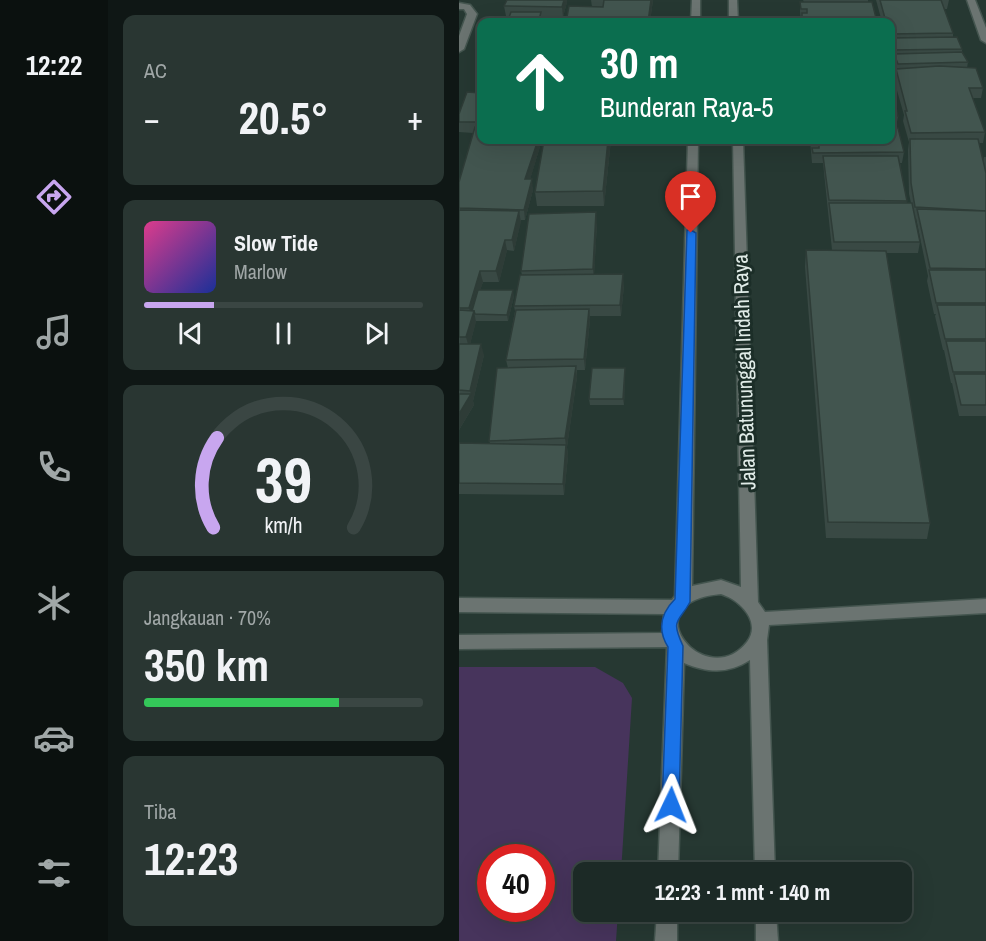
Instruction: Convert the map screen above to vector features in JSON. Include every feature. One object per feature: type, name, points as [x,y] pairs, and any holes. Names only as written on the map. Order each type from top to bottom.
[{"type":"street","points":[[696,0],[696,18]]},
{"type":"street","points":[[733,0],[734,18]]},
{"type":"street","points":[[986,3],[971,2],[986,40]]},
{"type":"street","points":[[459,6],[467,7],[472,14],[459,49]]},
{"type":"street","points":[[679,604],[693,144]]},
{"type":"street","name":"Jalan Batununggal Indah Raya","points":[[738,144],[765,862]]},
{"type":"street","points":[[459,642],[673,643],[693,660],[708,664],[725,664],[740,659],[752,649],[756,620],[748,599],[735,591],[721,587],[705,588],[691,593],[671,613],[669,627],[673,643],[668,862]]},
{"type":"street","points":[[459,605],[679,604]]},
{"type":"street","points":[[756,620],[986,606]]},
{"type":"street","points":[[666,941],[667,922]]},
{"type":"street","points":[[766,922],[767,941]]},
{"type":"shaded area","points":[[459,667],[595,667],[623,683],[632,698],[622,862],[573,862],[573,922],[617,922],[616,941],[459,941]]},
{"type":"building","points":[[507,0],[564,0],[562,7],[504,6]]},
{"type":"building","points":[[604,0],[651,0],[649,18],[567,18],[569,6],[603,7]]},
{"type":"building","points":[[880,0],[941,0],[953,33],[895,34],[895,18],[885,18]]},
{"type":"building","points":[[800,2],[872,2],[876,18],[802,18],[802,13],[807,13],[807,9],[801,9]]},
{"type":"building","points":[[511,12],[541,12],[540,18],[509,18]]},
{"type":"building","points":[[957,37],[962,49],[895,50],[895,38]]},
{"type":"building","points":[[962,52],[968,62],[898,64],[895,54]]},
{"type":"building","points":[[939,66],[976,68],[983,88],[969,88],[985,132],[911,133],[896,69]]},
{"type":"building","points":[[467,92],[477,93],[477,122],[459,122],[459,114]]},
{"type":"building","points":[[475,127],[477,127],[477,144],[537,144],[525,179],[532,179],[524,210],[459,208],[459,182]]},
{"type":"building","points":[[895,128],[898,128],[904,152],[813,153],[812,148],[819,148],[819,144],[895,144]]},
{"type":"building","points":[[910,139],[978,139],[986,173],[986,211],[915,207],[911,183]]},
{"type":"building","points":[[543,144],[608,144],[603,191],[535,192]]},
{"type":"building","points":[[823,156],[898,156],[907,201],[829,200]]},
{"type":"building","points":[[829,203],[912,203],[920,242],[834,242]]},
{"type":"building","points":[[917,209],[986,211],[986,269],[930,268]]},
{"type":"building","points":[[459,210],[519,211],[512,240],[505,240],[496,271],[480,271],[469,308],[459,308]]},
{"type":"building","points":[[596,212],[593,269],[521,271],[529,214]]},
{"type":"building","points":[[806,250],[886,251],[930,523],[828,522]]},
{"type":"building","points":[[929,270],[986,270],[986,303],[936,303]]},
{"type":"building","points":[[623,274],[620,305],[514,306],[520,275]]},
{"type":"building","points":[[478,290],[513,290],[507,315],[475,314],[472,311]]},
{"type":"building","points":[[937,305],[986,305],[986,339],[945,339]]},
{"type":"building","points":[[589,309],[584,359],[506,360],[516,310]]},
{"type":"building","points":[[459,310],[474,311],[466,337],[459,337]]},
{"type":"building","points":[[946,341],[986,341],[986,372],[953,372]]},
{"type":"building","points":[[459,344],[481,344],[470,391],[459,390]]},
{"type":"building","points":[[576,366],[565,438],[489,441],[497,368]]},
{"type":"building","points":[[592,368],[625,368],[623,399],[589,399]]},
{"type":"building","points":[[954,374],[986,374],[986,405],[961,405]]},
{"type":"building","points":[[459,394],[471,394],[459,414]]},
{"type":"building","points":[[459,443],[566,445],[563,484],[459,483]]},
{"type":"route","points":[[671,805],[676,646],[671,640],[669,627],[671,613],[683,602],[691,233]]}]
